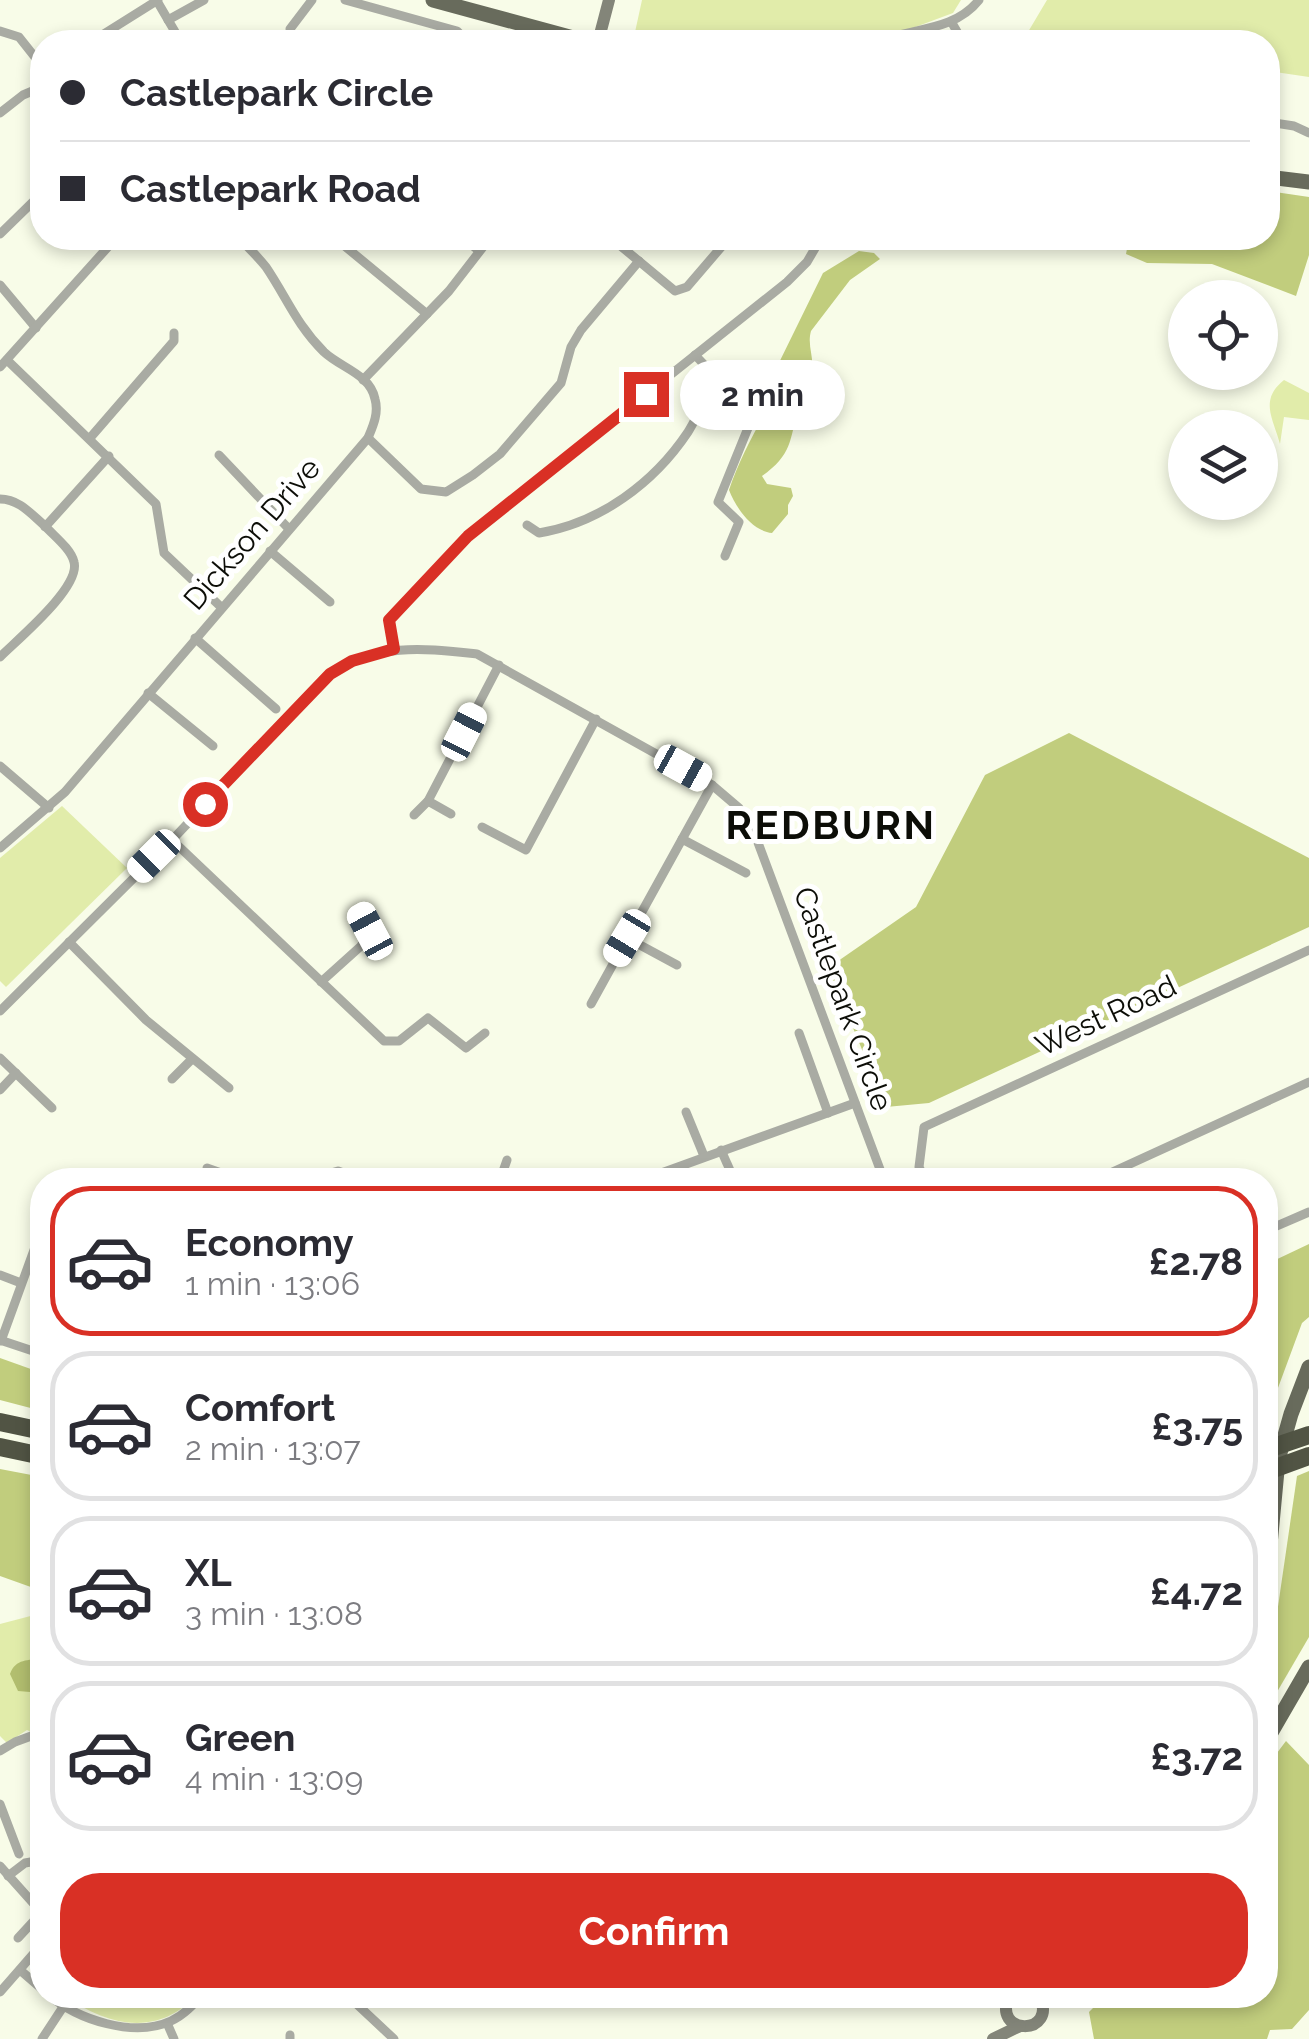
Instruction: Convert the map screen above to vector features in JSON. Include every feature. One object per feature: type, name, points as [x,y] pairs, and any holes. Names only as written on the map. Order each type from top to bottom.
[{"type":"highway","points":[[0,1422],[30,1428]]},
{"type":"highway","points":[[1278,1446],[1309,1435]]},
{"type":"highway","points":[[0,1447],[30,1453]]},
{"type":"highway","points":[[1278,1467],[1309,1456]]},
{"type":"main road","points":[[433,0],[544,30]]},
{"type":"main road","points":[[601,30],[609,0]]},
{"type":"main road","points":[[1280,178],[1309,182]]},
{"type":"main road","points":[[1278,1469],[1290,1414],[1309,1367]]},
{"type":"main road","points":[[1278,1721],[1309,1667]]},
{"type":"main road","points":[[992,2039],[1003,2008]]},
{"type":"main road","points":[[1007,2008],[1012,2022],[1020,2026]]},
{"type":"main road","points":[[992,2039],[1020,2026],[1031,2026],[1040,2019],[1044,2008]]},
{"type":"street","points":[[110,30],[158,0],[174,30]]},
{"type":"street","points":[[168,20],[204,0]]},
{"type":"street","points":[[290,30],[312,0]]},
{"type":"street","points":[[344,0],[450,30]]},
{"type":"street","points":[[921,30],[952,22],[979,0]]},
{"type":"street","points":[[952,22],[956,30]]},
{"type":"street","points":[[0,31],[19,37],[30,51]]},
{"type":"street","points":[[0,113],[30,92]]},
{"type":"street","points":[[1280,124],[1309,132]]},
{"type":"street","points":[[0,234],[30,204]]},
{"type":"street","points":[[105,250],[4,363],[90,438],[156,504],[164,554],[222,607]]},
{"type":"street","points":[[250,250],[265,267],[306,333],[329,356],[363,380],[376,398],[376,419],[368,438],[422,489],[446,492],[500,454],[560,382],[581,330],[639,262]]},
{"type":"street","points":[[350,250],[428,314]]},
{"type":"street","points":[[363,380],[449,292],[478,250]]},
{"type":"street","points":[[625,250],[675,291],[687,286],[718,250]]},
{"type":"street","points":[[394,649],[389,620],[468,536],[787,282],[814,250]]},
{"type":"street","points":[[0,285],[36,328]]},
{"type":"street","points":[[90,438],[174,341],[174,333]]},
{"type":"street","points":[[695,355],[715,376],[742,379],[762,391],[718,502],[738,522],[726,556]]},
{"type":"street","points":[[526,525],[538,533],[562,529],[610,506],[650,479],[688,430],[715,376]]},
{"type":"street","name":"Dickson Drive","points":[[0,848],[48,808],[368,438]]},
{"type":"street","points":[[219,455],[289,528]]},
{"type":"street","points":[[45,527],[109,456]]},
{"type":"street","points":[[0,499],[16,501],[73,556],[76,567],[59,597],[0,657]]},
{"type":"street","points":[[270,550],[330,602]]},
{"type":"street","points":[[195,638],[276,709]]},
{"type":"street","name":"Castlepark Circle","points":[[0,1010],[172,840],[330,674],[352,661],[394,649],[477,654],[712,784],[739,808],[757,840],[879,1168]]},
{"type":"street","points":[[414,815],[428,801],[499,664]]},
{"type":"street","points":[[148,693],[213,746]]},
{"type":"street","points":[[482,827],[526,850],[596,719]]},
{"type":"street","points":[[0,766],[48,808]]},
{"type":"street","points":[[591,1004],[712,784]]},
{"type":"street","points":[[428,801],[451,814]]},
{"type":"street","points":[[682,839],[746,873]]},
{"type":"street","points":[[172,840],[384,1041],[399,1042],[428,1018],[466,1048],[485,1033]]},
{"type":"street","points":[[321,982],[361,946],[370,931],[359,910]]},
{"type":"street","points":[[627,938],[677,964]]},
{"type":"street","points":[[69,942],[146,1020],[228,1088]]},
{"type":"street","name":"West Road","points":[[919,1168],[924,1126],[1309,950]]},
{"type":"street","points":[[800,1033],[828,1113]]},
{"type":"street","points":[[0,1058],[52,1108]]},
{"type":"street","points":[[172,1079],[192,1058]]},
{"type":"street","points":[[0,1090],[16,1074]]},
{"type":"street","points":[[1121,1168],[1309,1082]]},
{"type":"street","points":[[673,1168],[855,1103]]},
{"type":"street","points":[[686,1112],[704,1156]]},
{"type":"street","points":[[721,1150],[729,1168]]},
{"type":"street","points":[[504,1168],[507,1160]]},
{"type":"street","points":[[1278,1225],[1309,1212]]},
{"type":"street","points":[[30,1266],[0,1340],[30,1350]]},
{"type":"street","points":[[0,1275],[21,1283]]},
{"type":"street","points":[[1,1749],[30,1736]]},
{"type":"street","points":[[0,1804],[20,1854]]},
{"type":"street","points":[[0,1843],[14,1838]]},
{"type":"street","points":[[8,1876],[30,1862]]},
{"type":"street","points":[[0,1866],[30,1900]]},
{"type":"street","points":[[18,1938],[30,1926]]},
{"type":"street","points":[[0,1992],[30,1958]]},
{"type":"street","points":[[20,1970],[30,1979]]},
{"type":"street","points":[[42,2039],[62,2008]]},
{"type":"street","points":[[66,2008],[112,2024],[140,2027],[168,2023],[188,2008]]},
{"type":"street","points":[[362,2008],[394,2039]]},
{"type":"street","points":[[168,2023],[174,2039]]},
{"type":"shaded area","points":[[642,0],[961,0],[953,13],[907,30],[635,30]]},
{"type":"shaded area","points":[[1047,0],[1309,0],[1309,77],[1280,73],[1280,30],[1029,30]]},
{"type":"shaded area","points":[[1280,193],[1309,197],[1309,255],[1296,296],[1278,289],[1278,280],[1254,280],[1212,264],[1147,263],[1126,254],[1127,250],[1280,250]]},
{"type":"shaded area","points":[[859,251],[874,253],[880,259],[850,280],[811,331],[812,371],[791,438],[779,461],[762,476],[767,484],[791,488],[793,496],[788,514],[772,533],[765,531],[746,518],[729,490],[747,447],[784,380],[782,372],[771,379],[823,273]]},
{"type":"shaded area","points":[[1284,380],[1309,393],[1309,420],[1284,417],[1280,444],[1278,410],[1271,410],[1270,402]]},
{"type":"shaded area","points":[[1069,733],[1309,858],[1309,927],[929,1103],[886,1107],[828,968],[916,907],[985,775]]},
{"type":"shaded area","points":[[62,806],[127,868],[6,987],[0,981],[0,858]]},
{"type":"shaded area","points":[[1309,1244],[1309,1317],[1302,1323],[1278,1388],[1278,1259]]},
{"type":"shaded area","points":[[0,1358],[30,1369],[30,1408],[0,1400]]},
{"type":"shaded area","points":[[0,1469],[30,1475],[30,1587],[0,1576]]},
{"type":"shaded area","points":[[1309,1471],[1309,1637],[1278,1690],[1278,1607],[1297,1476]]},
{"type":"shaded area","points":[[30,1616],[30,1732],[7,1743],[0,1736],[0,1624]]},
{"type":"shaded area","points":[[30,1660],[30,1692],[18,1691],[10,1674],[23,1661]]},
{"type":"shaded area","points":[[1286,1741],[1309,1765],[1309,2010],[1292,2029],[1270,2030],[1267,2039],[1094,2039],[1089,2012],[1093,2008],[1278,2008],[1278,1752]]},
{"type":"shaded area","points":[[84,2008],[182,2008],[148,2022],[132,2023]]},
{"type":"district","name":"REDBURN","points":[[831,825]]},
{"type":"route","points":[[205,804],[330,674],[352,661],[394,649],[389,620],[468,536],[646,394]]}]
